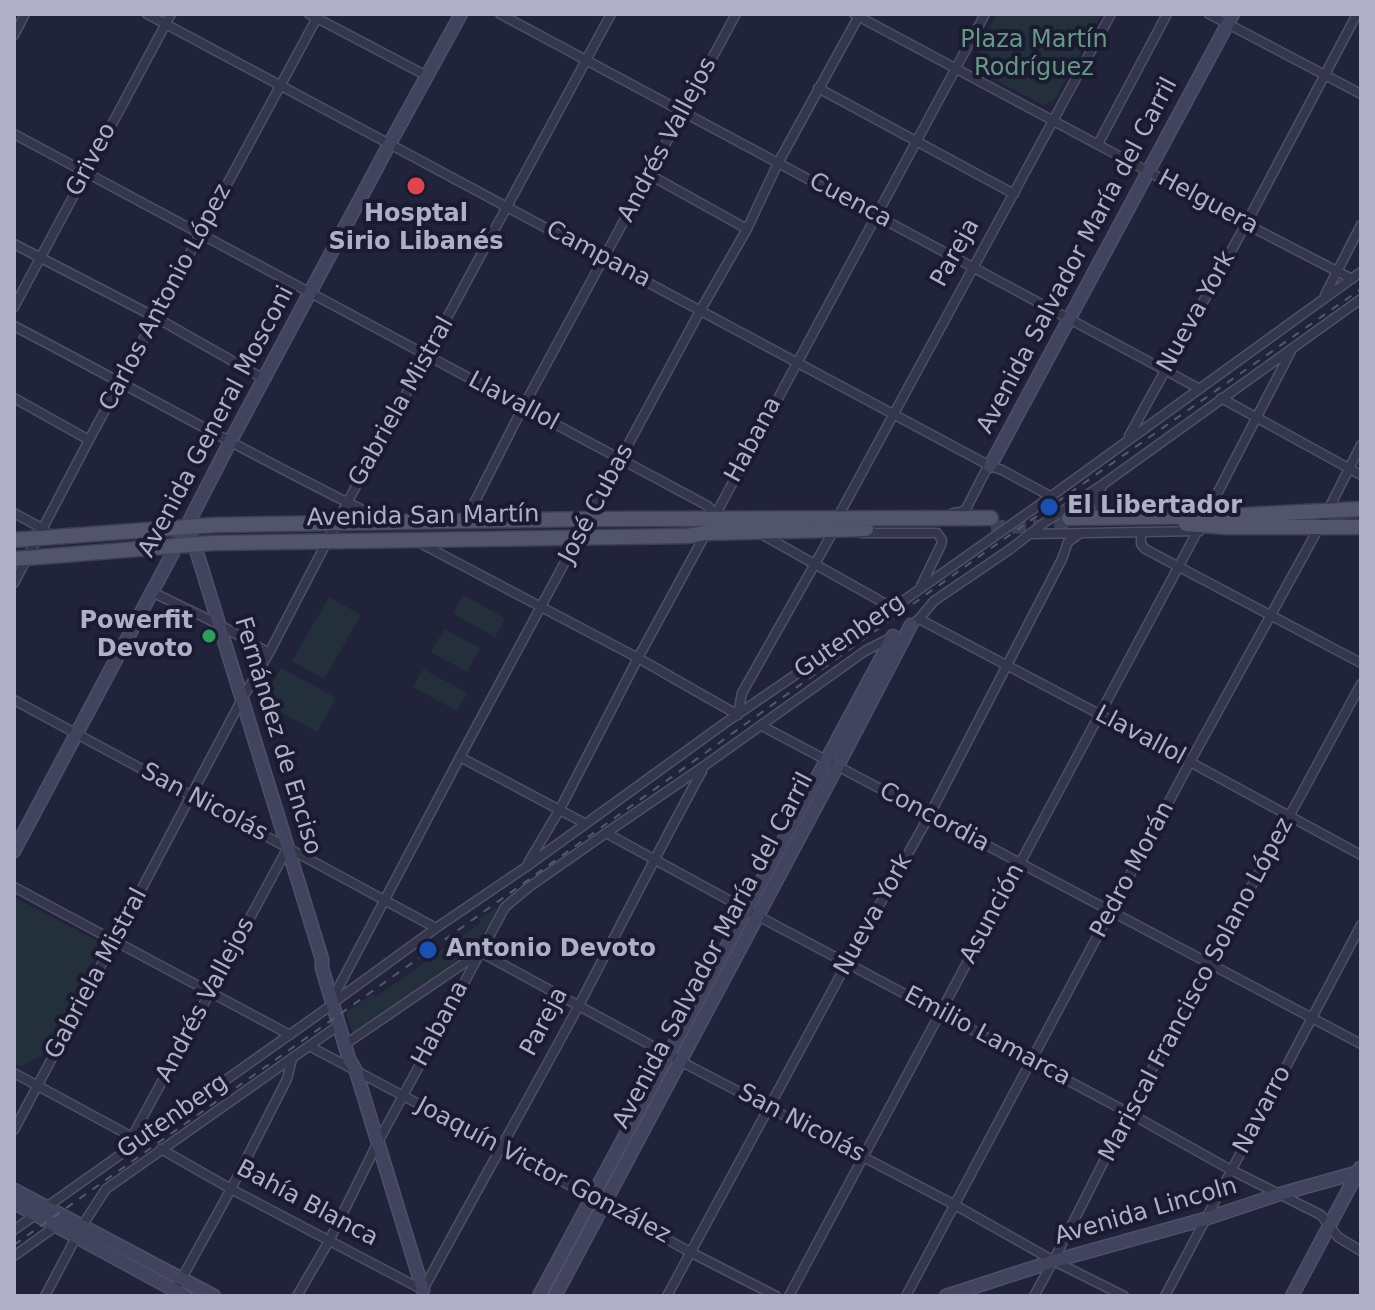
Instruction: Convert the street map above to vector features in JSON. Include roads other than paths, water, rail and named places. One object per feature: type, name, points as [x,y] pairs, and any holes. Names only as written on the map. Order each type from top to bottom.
[{"type":"main road","points":[[1072,526],[1206,515],[1361,509]]},
{"type":"main road","name":"Avenida San Martín","points":[[14,540],[44,534],[187,526],[388,522],[588,519],[991,522],[756,532],[711,522],[688,536],[194,544],[21,558]]},
{"type":"main road","points":[[1072,526],[1190,524],[1361,527]]},
{"type":"street","points":[[14,35],[25,14]]},
{"type":"street","name":"Campana","points":[[147,14],[795,363],[1050,496]]},
{"type":"street","name":"Griveo","points":[[14,307],[171,14]]},
{"type":"street","name":"Avenida General Mosconi","points":[[14,851],[461,14]]},
{"type":"street","name":"Cuenca","points":[[500,14],[1200,389]]},
{"type":"street","name":"Gabriela Mistral","points":[[14,1130],[611,14]]},
{"type":"street","name":"Andrés Vallejos","points":[[465,521],[523,407],[736,14]]},
{"type":"street","name":"Habana","points":[[526,867],[560,809],[795,363],[985,14]]},
{"type":"street","name":"Pareja","points":[[840,513],[1111,14]]},
{"type":"street","points":[[1098,144],[1167,14]]},
{"type":"street","points":[[1209,14],[1230,19],[1361,94]]},
{"type":"street","name":"Nueva York","points":[[1127,440],[1357,14]]},
{"type":"street","points":[[315,15],[427,76]]},
{"type":"street","name":"Carlos Antonio López","points":[[14,583],[21,558],[44,534],[89,440],[281,85],[315,15]]},
{"type":"street","name":"Helguera","points":[[857,15],[1352,279]]},
{"type":"street","name":"José Cubas","points":[[335,999],[383,900],[747,229],[778,163],[857,15]]},
{"type":"street","name":"Avenida Salvador María del Carril","points":[[956,513],[969,505],[1230,19]]},
{"type":"street","points":[[818,88],[1014,194]]},
{"type":"street","name":"Llavallol","points":[[14,134],[708,506],[711,522]]},
{"type":"street","points":[[650,175],[747,229]]},
{"type":"street","points":[[1323,299],[1361,225]]},
{"type":"street","points":[[14,244],[155,317],[264,379]]},
{"type":"street","name":"Gutenberg","points":[[136,1139],[290,1035],[335,999],[893,608],[1361,272]]},
{"type":"street","name":"Gutenberg","points":[[496,923],[510,902],[865,651],[915,622],[934,601],[1361,299]]},
{"type":"street","points":[[14,326],[230,442],[388,522]]},
{"type":"street","points":[[1102,485],[1097,500],[1103,511],[1190,509],[1203,511],[1206,515],[1292,348]]},
{"type":"street","points":[[14,398],[89,440]]},
{"type":"street","points":[[1221,398],[1361,475]]},
{"type":"street","name":"Pedro Morán","points":[[906,1296],[1361,445]]},
{"type":"street","points":[[14,513],[44,534]]},
{"type":"street","name":"Avenida San Martín","points":[[810,519],[840,513],[956,513]]},
{"type":"street","name":"Fernández de Enciso","points":[[187,526],[327,967],[349,1059],[356,1071],[425,1294]]},
{"type":"street","points":[[1028,534],[1072,526],[1141,532],[1197,532],[1227,527]]},
{"type":"street","name":"Nueva York","points":[[667,1296],[929,816],[1062,559],[1072,526]]},
{"type":"street","points":[[413,540],[638,658],[738,715],[742,693],[834,530]]},
{"type":"street","name":"Avenida San Martín","points":[[834,530],[850,534],[937,533],[942,540],[941,545],[920,588]]},
{"type":"street","points":[[756,532],[893,608]]},
{"type":"street","points":[[1141,532],[1141,544],[1145,549],[1361,663]]},
{"type":"street","name":"Asunción","points":[[789,1296],[1197,532]]},
{"type":"street","points":[[152,592],[269,653]]},
{"type":"street","name":"Avenida Salvador María del Carril","points":[[539,1296],[680,1061],[753,913],[832,764],[915,622]]},
{"type":"street","name":"Llavallol","points":[[915,622],[1006,665],[1361,855]]},
{"type":"street","name":"Avenida Salvador María del Carril","points":[[832,764],[893,636]]},
{"type":"street","name":"Mariscal Francisco Solano López","points":[[1034,1296],[1129,1113],[1361,684]]},
{"type":"street","name":"San Nicolás","points":[[14,700],[436,928]]},
{"type":"street","name":"Concordia","points":[[762,726],[1361,1044]]},
{"type":"street","points":[[460,757],[586,824]]},
{"type":"street","name":"Pareja","points":[[425,1294],[704,766]]},
{"type":"street","name":"Emilio Lamarca","points":[[606,833],[1231,1170],[1321,1215],[1338,1237],[1361,1251]]},
{"type":"street","name":"Andrés Vallejos","points":[[124,1152],[136,1139],[210,992],[288,848]]},
{"type":"street","points":[[14,887],[290,1035]]},
{"type":"street","name":"Avenida Salvador María del Carril","points":[[555,1296],[668,1055],[753,913]]},
{"type":"street","name":"Habana","points":[[297,1296],[496,923]]},
{"type":"street","name":"Navarro","points":[[1165,1296],[1361,925]]},
{"type":"street","points":[[350,1041],[480,952]]},
{"type":"street","name":"San Nicolás","points":[[480,952],[1124,1296]]},
{"type":"street","name":"Fernández de Enciso","points":[[335,999],[355,1057],[356,1071]]},
{"type":"street","name":"Gutenberg","points":[[79,1231],[106,1189],[339,1025]]},
{"type":"street","name":"Joaquín Victor González","points":[[309,1046],[776,1296]]},
{"type":"street","points":[[178,1290],[287,1079],[292,1058]]},
{"type":"street","points":[[14,1073],[136,1139]]},
{"type":"street","name":"Bahía Blanca","points":[[161,1149],[425,1294]]},
{"type":"street","name":"Gutenberg","points":[[14,1230],[124,1152]]},
{"type":"street","points":[[1292,1296],[1360,1170]]},
{"type":"street","name":"Avenida Lincoln","points":[[946,1296],[1360,1170]]},
{"type":"street","points":[[14,1190],[42,1211],[178,1290],[214,1296]]},
{"type":"street","points":[[14,1203],[42,1211],[56,1226],[79,1231]]},
{"type":"street","points":[[14,1256],[56,1226]]},
{"type":"street","points":[[45,1296],[79,1231]]},
{"type":"tunnel","points":[[991,527],[1069,526]]},
{"type":"railway","points":[[14,1245],[977,558],[1361,289]]},
{"type":"place","name":"Hosptal Sirio Libanés","points":[[416,186]]},
{"type":"place","name":"El Libertador","points":[[1049,507]]},
{"type":"place","name":"Powerfit Devoto","points":[[209,636]]},
{"type":"place","name":"Antonio Devoto","points":[[428,950]]},
{"type":"park label","name":"Plaza Martín Rodríguez","points":[[1034,55]]}]
